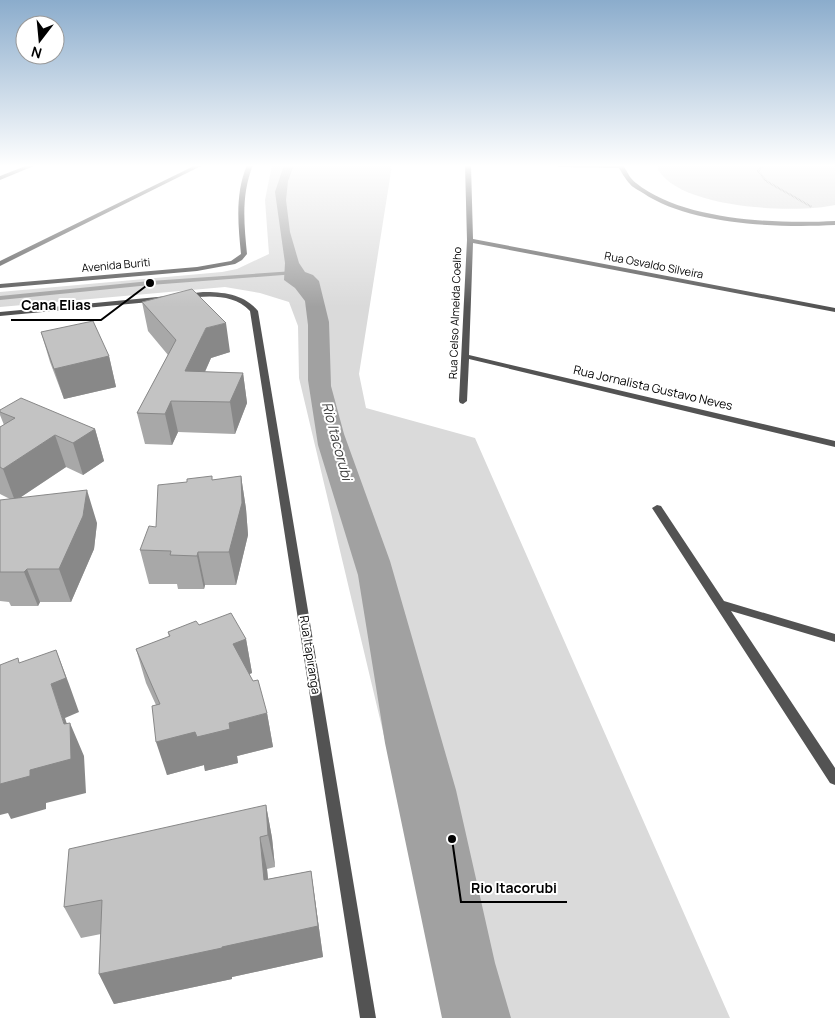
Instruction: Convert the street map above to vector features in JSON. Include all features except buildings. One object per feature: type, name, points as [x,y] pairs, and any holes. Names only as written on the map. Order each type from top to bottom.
[{"type":"street","points":[[0,264],[104,213]]},
{"type":"street","name":"Avenida Buriti","points":[[0,286],[197,269],[233,263],[244,254],[241,213]]},
{"type":"street","name":"Rua Celso Almeida Coelho","points":[[463,401],[470,240],[469,213]]},
{"type":"street","points":[[697,213],[742,221],[784,225],[835,223]]},
{"type":"street","points":[[823,224],[835,232]]},
{"type":"street","name":"Rua Osvaldo Silveira","points":[[470,240],[835,310]]},
{"type":"street","name":"Rua Itapiranga","points":[[0,314],[211,295],[240,298],[249,303],[254,311],[368,1018]]},
{"type":"street","name":"Rua Jornalista Gustavo Neves","points":[[465,356],[835,444]]},
{"type":"street","points":[[657,508],[835,779]]},
{"type":"street","points":[[720,604],[835,638]]},
{"type":"shaded area","points":[[266,213],[384,213],[359,374],[366,408],[475,438],[730,1018],[451,1018],[299,378],[298,326],[289,302],[260,293],[225,287],[0,307],[0,292],[222,272],[237,269],[269,254]]},
{"type":"water","points":[[278,213],[288,213],[290,232],[299,263],[305,272],[313,275],[319,281],[329,322],[331,386],[344,434],[390,561],[456,790],[495,963],[511,1018],[442,1018],[385,743],[358,575],[318,445],[308,380],[308,325],[305,301],[295,288],[284,280],[285,263]]},
{"type":"waterway","points":[[0,298],[150,283],[294,273]]},
{"type":"place","name":"Cana Elias","points":[[150,283]]},
{"type":"place","name":"Rio Itacorubi","points":[[452,839]]}]
